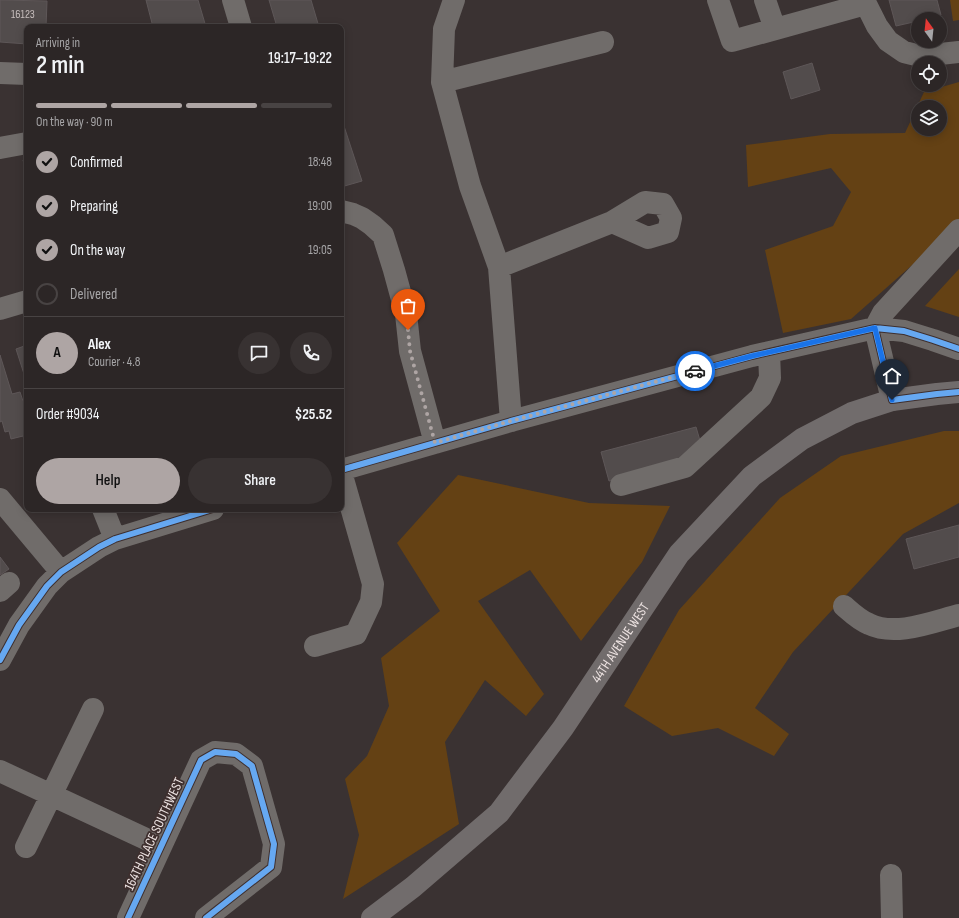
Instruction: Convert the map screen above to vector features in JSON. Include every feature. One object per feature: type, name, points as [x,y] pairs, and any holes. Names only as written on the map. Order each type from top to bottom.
[{"type":"main road","name":"44TH AVENUE WEST","points":[[372,918],[413,887],[499,813],[563,728],[679,554],[752,476],[802,439],[852,413],[892,400],[959,392]]},
{"type":"street","points":[[233,0],[240,24]]},
{"type":"street","points":[[454,0],[444,29],[442,82],[470,186],[499,267],[511,421]]},
{"type":"street","points":[[718,0],[732,41],[866,2],[877,26],[888,41],[904,52],[916,55],[959,52]]},
{"type":"street","points":[[765,0],[775,29]]},
{"type":"street","points":[[442,82],[603,42]]},
{"type":"street","points":[[0,73],[24,74]]},
{"type":"street","points":[[0,148],[24,144]]},
{"type":"street","points":[[344,212],[362,218],[383,235],[406,314],[410,351],[435,443]]},
{"type":"street","points":[[499,267],[612,222]]},
{"type":"street","points":[[892,400],[875,328],[883,313],[959,230]]},
{"type":"street","points":[[0,309],[24,302]]},
{"type":"street","points":[[344,470],[511,421],[769,352],[875,328],[904,331],[959,349]]},
{"type":"street","points":[[621,485],[685,467],[761,397],[770,378],[769,352]]},
{"type":"street","points":[[315,646],[356,634],[371,602],[373,584],[344,482]]},
{"type":"street","points":[[0,499],[61,572]]},
{"type":"street","points":[[104,512],[115,539]]},
{"type":"street","points":[[0,660],[19,625],[47,586],[61,572],[99,546],[115,539],[203,512]]},
{"type":"street","points":[[844,606],[857,618],[870,625],[884,629],[900,629],[918,626],[959,615]]},
{"type":"street","points":[[26,847],[93,709]]},
{"type":"street","name":"164TH PLACE SOUTHWEST","points":[[128,918],[201,760],[215,752],[236,754],[252,766],[274,844],[271,867],[206,918]]},
{"type":"street","points":[[0,772],[161,846]]},
{"type":"street","points":[[891,875],[892,918]]},
{"type":"shaded area","points":[[950,0],[959,0],[959,20],[953,21]]},
{"type":"shaded area","points":[[959,82],[959,221],[953,229],[851,319],[783,333],[765,250],[833,226],[851,192],[831,168],[748,187],[746,145],[830,134],[905,133],[911,120],[911,136],[947,136],[947,100],[920,100],[924,92],[947,92],[947,85]]},
{"type":"shaded area","points":[[959,269],[959,317],[925,306]]},
{"type":"shaded area","points":[[944,431],[959,431],[959,503],[903,534],[793,652],[755,708],[789,734],[774,756],[718,728],[672,736],[624,706],[679,610],[780,498],[841,456]]},
{"type":"shaded area","points":[[458,475],[589,503],[670,506],[642,562],[581,641],[530,570],[478,601],[544,694],[526,716],[485,680],[445,742],[459,824],[343,899],[359,835],[345,779],[367,756],[389,706],[381,658],[440,611],[397,543]]},
{"type":"building","points":[[0,0],[47,1],[46,24],[24,24],[24,44],[0,42]]},
{"type":"building","points":[[146,0],[198,0],[205,24],[152,24]]},
{"type":"building","points":[[269,0],[311,0],[318,24],[276,24]]},
{"type":"building","points":[[889,0],[937,0],[940,12],[911,12],[911,23],[896,26]]},
{"type":"building","points":[[812,63],[820,90],[791,99],[783,72]]},
{"type":"building","points":[[344,126],[362,181],[344,186]]},
{"type":"building","points":[[24,346],[24,374],[16,349]]},
{"type":"building","points":[[0,355],[12,394],[20,392],[24,401],[24,440],[23,436],[11,439],[9,431],[5,432],[2,421],[0,422]]},
{"type":"building","points":[[696,427],[701,444],[692,460],[609,481],[601,452]]},
{"type":"building","points":[[959,525],[959,557],[914,569],[906,539]]},
{"type":"building","points":[[0,557],[9,569],[0,575]]},
{"type":"cycle path","points":[[875,328],[892,400],[959,392]]},
{"type":"cycle path","points":[[344,469],[511,421],[752,356],[875,328],[904,331],[959,349]]},
{"type":"cycle path","points":[[0,660],[19,625],[47,586],[61,572],[99,547],[115,539],[203,512]]},
{"type":"cycle path","points":[[128,918],[201,760],[215,752],[236,754],[252,766],[274,844],[271,867],[206,918]]},
{"type":"way so far","points":[[408,330],[410,351],[435,443],[695,371]]},
{"type":"route","points":[[695,371],[752,356],[875,328],[892,400]]}]
